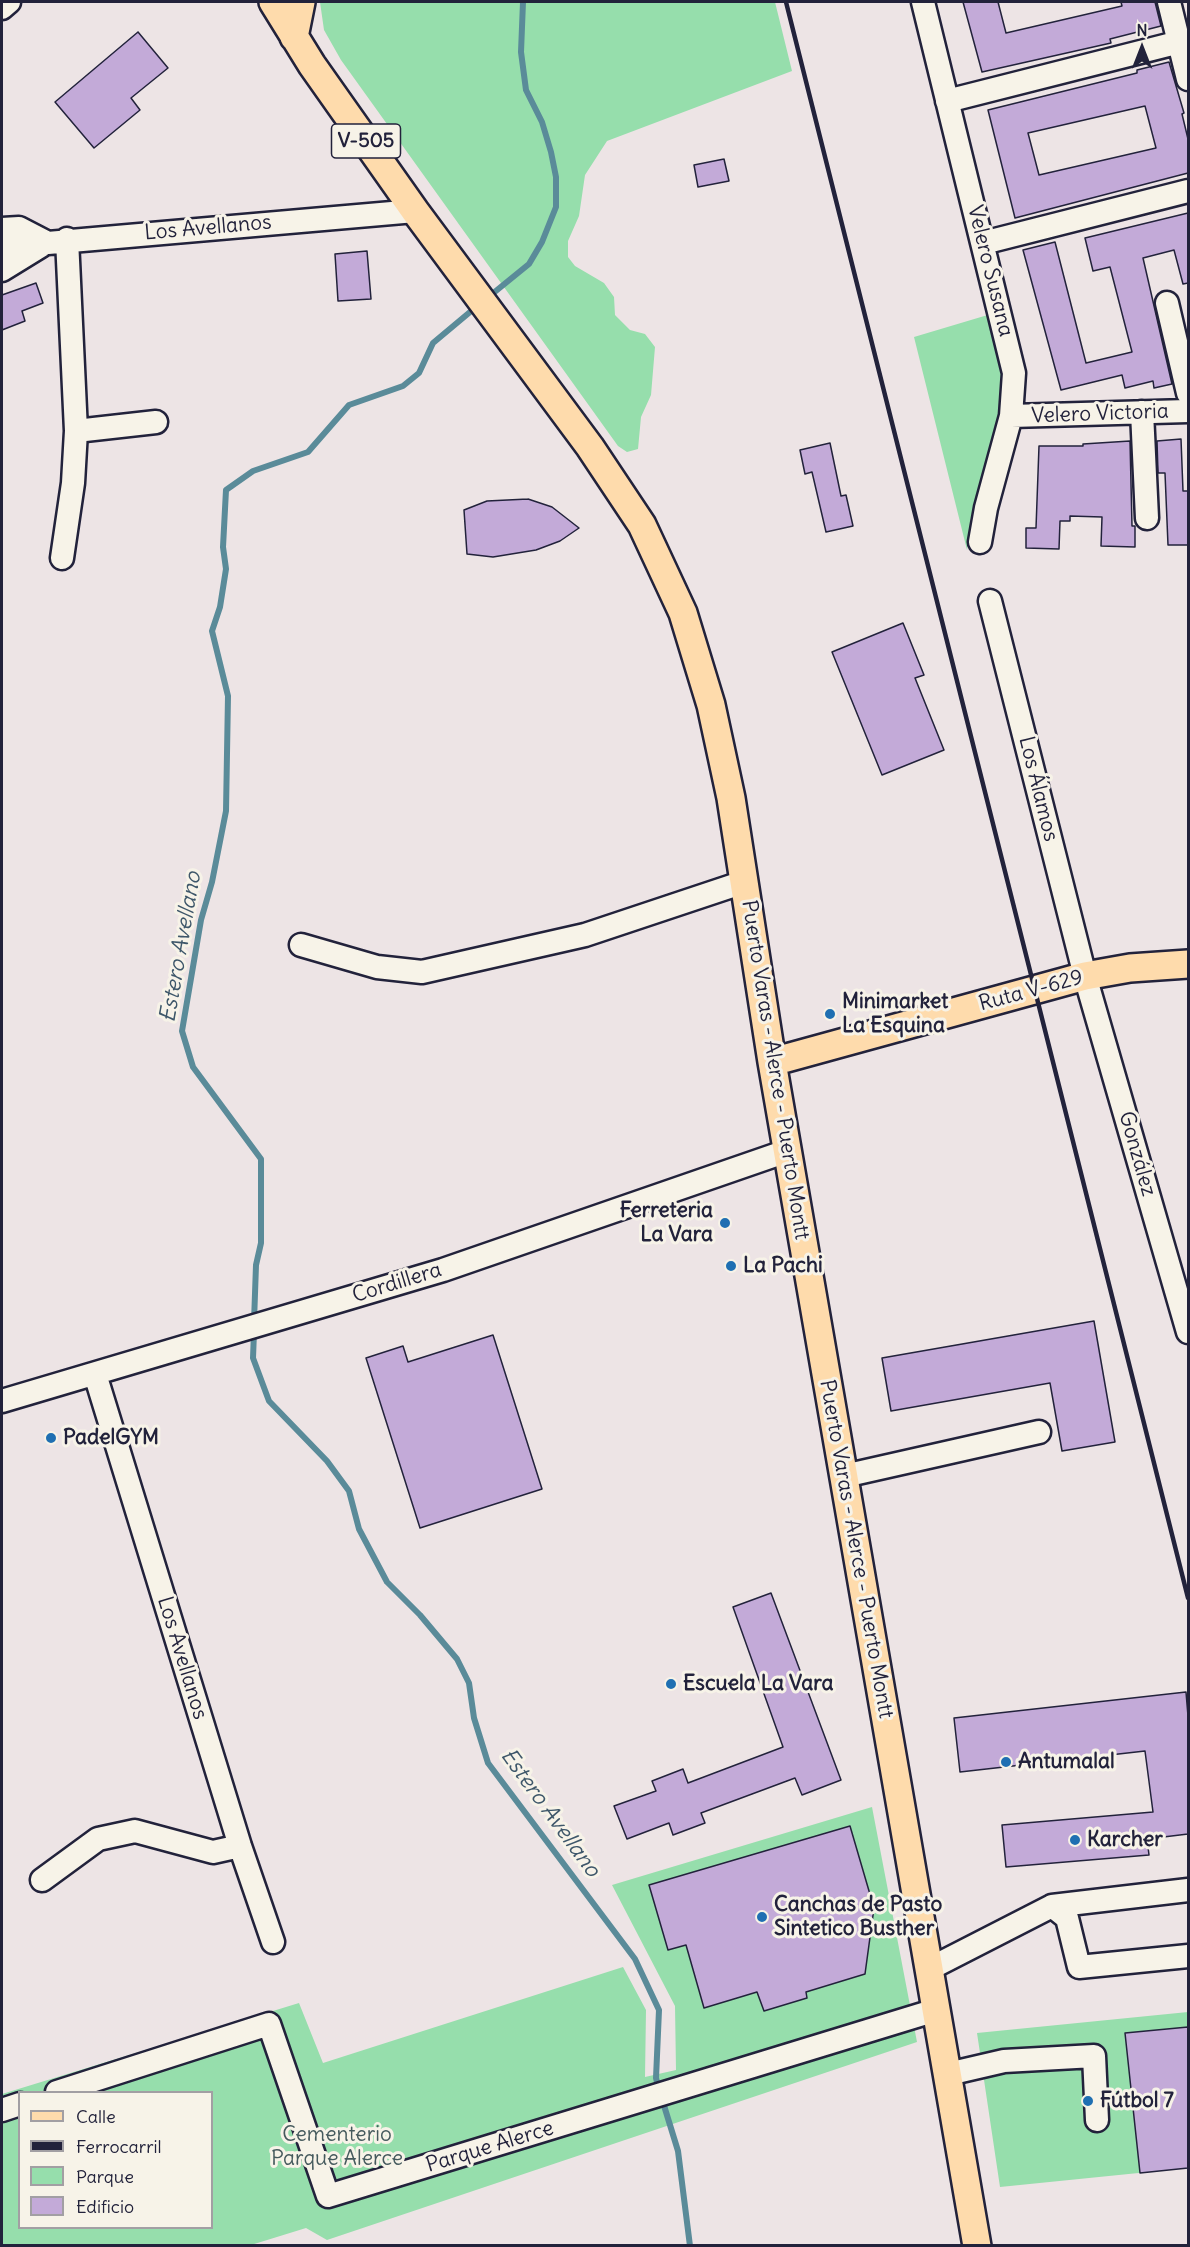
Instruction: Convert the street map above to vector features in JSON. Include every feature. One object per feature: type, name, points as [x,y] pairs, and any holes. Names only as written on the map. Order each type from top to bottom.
[{"type":"main road","name":"V-505","points":[[273,2],[294,37],[415,211]]},
{"type":"main road","points":[[294,37],[301,2]]},
{"type":"main road","name":"Puerto Varas - Alerce - Puerto Montt","points":[[415,211],[590,447],[642,525],[683,613],[711,705],[731,798],[787,1151],[977,2246]]},
{"type":"main road","name":"Ruta V-629","points":[[772,1062],[1085,976],[1130,968],[1188,964]]},
{"type":"street","points":[[2,8],[9,2]]},
{"type":"street","name":"Velero Susana","points":[[923,2],[1014,373],[1011,416],[986,508],[980,542]]},
{"type":"street","points":[[1169,2],[1184,41],[1188,79]]},
{"type":"street","points":[[947,101],[1184,41]]},
{"type":"street","points":[[983,243],[1188,190]]},
{"type":"street","name":"Los Avellanos","points":[[2,247],[415,211]]},
{"type":"street","points":[[2,229],[19,228],[57,241]]},
{"type":"street","points":[[2,270],[57,241]]},
{"type":"street","points":[[57,241],[76,431],[73,483],[62,558]]},
{"type":"street","points":[[1167,303],[1188,393]]},
{"type":"street","name":"Velero Victoria","points":[[1011,416],[1188,411]]},
{"type":"street","points":[[1142,412],[1147,518]]},
{"type":"street","points":[[76,431],[156,423]]},
{"type":"street","name":"Los Álamos","points":[[990,601],[1085,976]]},
{"type":"street","points":[[301,945],[377,968],[422,972],[585,935],[744,882]]},
{"type":"street","name":"González","points":[[1085,976],[1188,1332]]},
{"type":"street","name":"Cordillera","points":[[2,1401],[442,1270],[787,1151]]},
{"type":"street","name":"Los Avellanos","points":[[95,1374],[240,1846],[273,1942]]},
{"type":"street","points":[[844,1476],[1039,1432]]},
{"type":"street","points":[[42,1880],[98,1839],[135,1831],[213,1852],[240,1846]]},
{"type":"street","points":[[929,1969],[1052,1906],[1188,1890]]},
{"type":"street","points":[[1052,1906],[1067,1918],[1079,1967],[1188,1956]]},
{"type":"street","name":"Parque Alerce","points":[[60,2091],[269,2024],[328,2196],[936,2010]]},
{"type":"street","points":[[948,2074],[1004,2061],[1094,2056],[1097,2120]]},
{"type":"street","points":[[2,2110],[18,2105]]},
{"type":"green space","points":[[320,2],[775,2],[792,71],[607,141],[585,175],[579,216],[568,241],[568,257],[575,266],[604,283],[614,297],[615,315],[630,330],[645,334],[655,347],[651,395],[641,417],[638,449],[627,452],[618,446],[341,60],[324,30]]},
{"type":"green space","points":[[991,314],[1003,361],[1004,391],[1001,419],[971,517],[967,550],[914,337]]},
{"type":"green space","name":"Cementerio Parque Alerce","points":[[872,1807],[917,2042],[327,2240],[306,2228],[251,2245],[2,2246],[2,2094],[299,2003],[323,2063],[623,1967],[646,2010],[645,2077],[676,2070],[675,2006],[612,1885]]},
{"type":"green space","name":"Fútbol 7","points":[[1188,2012],[1188,2168],[1000,2187],[977,2033]]},
{"type":"building","points":[[963,2],[998,2],[1006,33],[1122,6],[1121,2],[1155,2],[1161,26],[1110,39],[1111,43],[982,72]]},
{"type":"building","points":[[138,32],[168,68],[131,98],[140,110],[94,148],[55,102]]},
{"type":"building","points":[[1169,62],[1184,113],[1182,114],[1188,139],[1188,173],[1015,218],[988,110],[1137,73],[1137,70]],"holes":[[[1145,106],[1156,148],[1039,175],[1028,133]]]},
{"type":"building","points":[[724,159],[729,181],[698,187],[694,165]]},
{"type":"building","points":[[1188,213],[1188,283],[1183,284],[1174,250],[1143,258],[1172,384],[1154,388],[1153,381],[1125,388],[1122,375],[1061,390],[1023,250],[1055,242],[1086,363],[1132,352],[1110,267],[1093,271],[1085,238]]},
{"type":"building","points":[[367,251],[371,299],[338,301],[335,254]]},
{"type":"building","points":[[36,283],[43,303],[22,311],[25,321],[2,330],[2,295]]},
{"type":"building","points":[[1181,439],[1183,491],[1188,491],[1188,545],[1168,545],[1165,473],[1158,473],[1157,441]]},
{"type":"building","points":[[1130,441],[1132,526],[1135,526],[1135,547],[1101,546],[1102,517],[1070,516],[1070,521],[1060,521],[1059,549],[1026,548],[1026,528],[1036,528],[1039,446],[1083,446],[1083,444]]},
{"type":"building","points":[[830,443],[841,496],[846,495],[853,526],[826,532],[812,472],[805,474],[800,450]]},
{"type":"building","points":[[528,499],[552,507],[579,528],[560,541],[536,550],[493,557],[467,554],[464,510],[487,501]]},
{"type":"building","points":[[903,623],[924,675],[915,678],[944,750],[882,775],[832,652]]},
{"type":"building","points":[[1094,1321],[1115,1442],[1062,1451],[1050,1383],[891,1411],[882,1358]]},
{"type":"building","points":[[493,1335],[542,1489],[420,1528],[366,1358],[403,1346],[408,1362]]},
{"type":"building","points":[[771,1593],[841,1780],[802,1795],[795,1778],[701,1813],[705,1823],[673,1835],[669,1823],[627,1839],[614,1806],[656,1791],[652,1781],[683,1769],[688,1783],[783,1747],[733,1607]]},
{"type":"building","name":"Antumalal","points":[[1186,1692],[1188,1834],[1147,1839],[1149,1855],[1006,1867],[1002,1825],[1153,1812],[1145,1751],[960,1772],[954,1718]]},
{"type":"building","points":[[850,1826],[874,1908],[865,1974],[806,1992],[807,1998],[764,2011],[757,1992],[704,2008],[686,1945],[668,1950],[649,1885]]},
{"type":"building","points":[[1188,2027],[1188,2168],[1140,2173],[1125,2033]]},
{"type":"waterway","name":"Estero Avellano","points":[[486,299],[529,264],[542,242],[556,207],[556,177],[551,152],[542,122],[526,90],[521,52],[523,2]]},
{"type":"waterway","name":"Estero Avellano","points":[[254,1322],[256,1265],[261,1243],[261,1159],[193,1067],[182,1031],[201,920],[212,882],[226,811],[228,696],[212,631],[220,607],[226,569],[223,547],[226,490],[253,471],[308,452],[349,405],[403,386],[419,373],[433,343],[476,307]]},
{"type":"waterway","name":"Estero Avellano","points":[[254,1332],[253,1358],[269,1401],[327,1461],[349,1491],[359,1529],[387,1582],[420,1615],[457,1659],[469,1683],[474,1718],[488,1763],[635,1959],[659,2010],[656,2078],[659,2090]]},
{"type":"waterway","name":"Estero Avellano","points":[[662,2099],[678,2151],[690,2246]]},
{"type":"railway","points":[[786,2],[1188,1598]]},
{"type":"place","name":"Minimarket La Esquina","points":[[830,1014]]},
{"type":"place","name":"Ferreteria La Vara","points":[[725,1223]]},
{"type":"place","name":"La Pachi","points":[[731,1266]]},
{"type":"place","name":"PadelGYM","points":[[51,1438]]},
{"type":"place","name":"Escuela La Vara","points":[[671,1684]]},
{"type":"place","name":"Antumalal","points":[[1006,1762]]},
{"type":"place","name":"Karcher","points":[[1075,1840]]},
{"type":"place","name":"Canchas de Pasto Sintetico Busther","points":[[762,1917]]},
{"type":"place","name":"Fútbol 7","points":[[1088,2101]]}]
